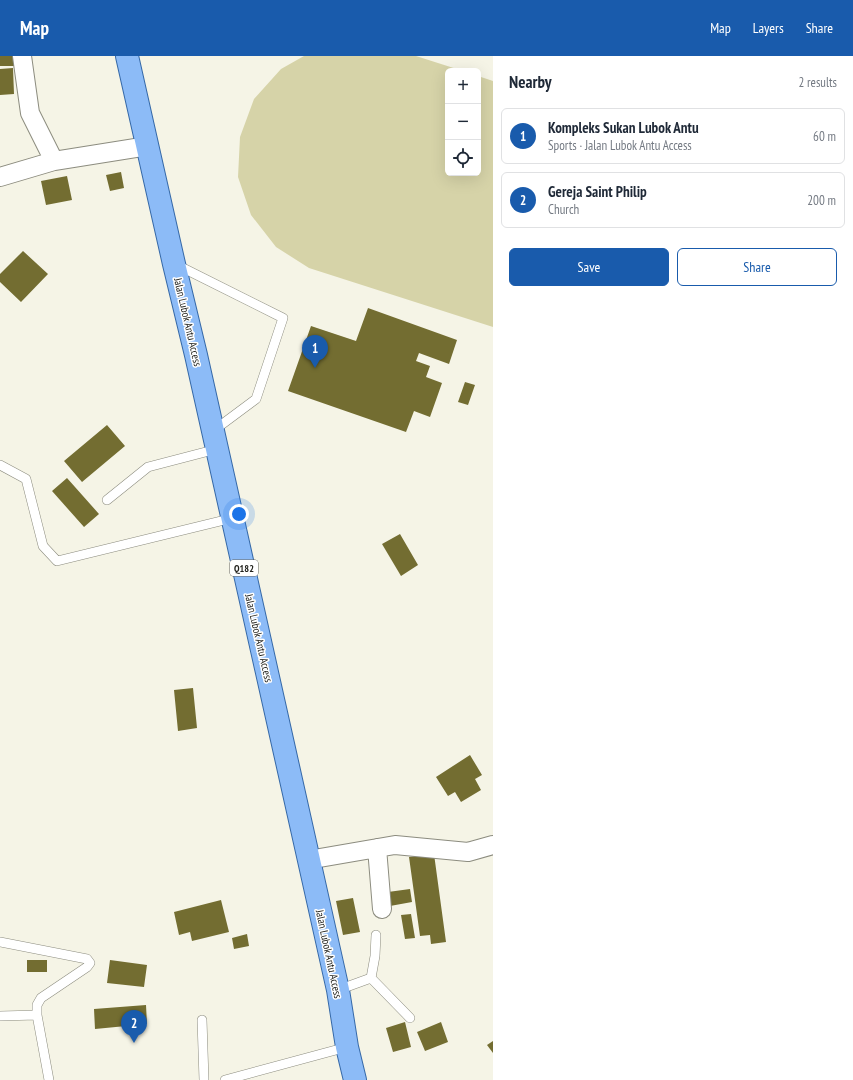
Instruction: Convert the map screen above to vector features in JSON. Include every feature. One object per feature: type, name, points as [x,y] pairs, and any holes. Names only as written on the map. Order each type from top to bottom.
[{"type":"main road","name":"Jalan Lubok Antu Access","points":[[127,56],[215,440],[338,990],[347,1047],[355,1080]]},
{"type":"street","points":[[22,56],[30,113],[54,161]]},
{"type":"street","points":[[0,177],[54,161],[148,146]]},
{"type":"street","points":[[308,860],[395,845],[468,852],[493,846]]},
{"type":"street","points":[[377,848],[382,908]]},
{"type":"lane","points":[[107,500],[148,467],[215,440],[256,399],[283,318],[174,264]]},
{"type":"lane","points":[[0,465],[26,479],[42,546],[58,561],[232,518]]},
{"type":"lane","points":[[371,978],[375,956],[376,935]]},
{"type":"lane","points":[[0,942],[87,958],[90,963],[87,967],[41,998],[37,1005],[49,1080]]},
{"type":"lane","points":[[338,990],[371,978]]},
{"type":"lane","points":[[371,978],[410,1018]]},
{"type":"lane","points":[[0,1016],[38,1015]]},
{"type":"lane","points":[[202,1020],[204,1080]]},
{"type":"lane","points":[[225,1080],[347,1047]]},
{"type":"shaded area","points":[[304,56],[416,56],[454,68],[445,68],[445,176],[481,176],[481,77],[493,81],[493,327],[309,268],[276,247],[251,215],[238,177],[240,137],[254,99],[281,69]]},
{"type":"building","points":[[0,56],[14,56],[14,66],[0,66]]},
{"type":"building","points":[[13,68],[14,94],[0,95],[0,69]]},
{"type":"building","points":[[121,172],[124,188],[110,191],[106,175]]},
{"type":"building","points":[[67,176],[72,200],[46,205],[41,181]]},
{"type":"building","points":[[23,251],[48,274],[21,302],[0,282],[0,274]]},
{"type":"building","points":[[368,308],[457,340],[449,364],[419,353],[416,361],[430,366],[426,377],[442,383],[430,417],[414,411],[406,432],[288,391],[311,326],[356,341]]},
{"type":"building","points":[[465,382],[475,385],[468,405],[458,402]]},
{"type":"building","points":[[107,425],[125,446],[82,482],[64,461]]},
{"type":"building","points":[[67,478],[99,514],[84,527],[52,491]]},
{"type":"building","points":[[400,534],[418,565],[401,576],[382,544]]},
{"type":"building","points":[[193,688],[197,728],[178,731],[174,690]]},
{"type":"building","points":[[470,755],[482,775],[475,779],[481,790],[461,802],[455,792],[448,796],[436,777]]},
{"type":"building","points":[[434,854],[446,942],[431,944],[430,935],[420,936],[409,857]]},
{"type":"building","points":[[410,889],[412,902],[390,906],[388,892]]},
{"type":"building","points":[[353,898],[360,932],[343,935],[336,901]]},
{"type":"building","points":[[221,900],[229,932],[192,941],[190,932],[179,935],[174,912]]},
{"type":"building","points":[[411,914],[415,938],[405,939],[401,915]]},
{"type":"building","points":[[247,934],[249,946],[234,949],[232,938]]},
{"type":"building","points":[[27,960],[47,960],[47,972],[27,972]]},
{"type":"building","points":[[110,960],[147,965],[144,987],[107,983]]},
{"type":"building","points":[[146,1005],[147,1024],[95,1029],[94,1009]]},
{"type":"building","points":[[405,1022],[411,1047],[393,1052],[386,1028]]},
{"type":"building","points":[[441,1022],[448,1042],[425,1051],[417,1032]]},
{"type":"building","points":[[493,1041],[493,1053],[487,1045]]},
{"type":"place","name":"Kompleks Sukan Lubok Antu","points":[[315,368]]},
{"type":"place","name":"Gereja Saint Philip","points":[[134,1043]]}]
